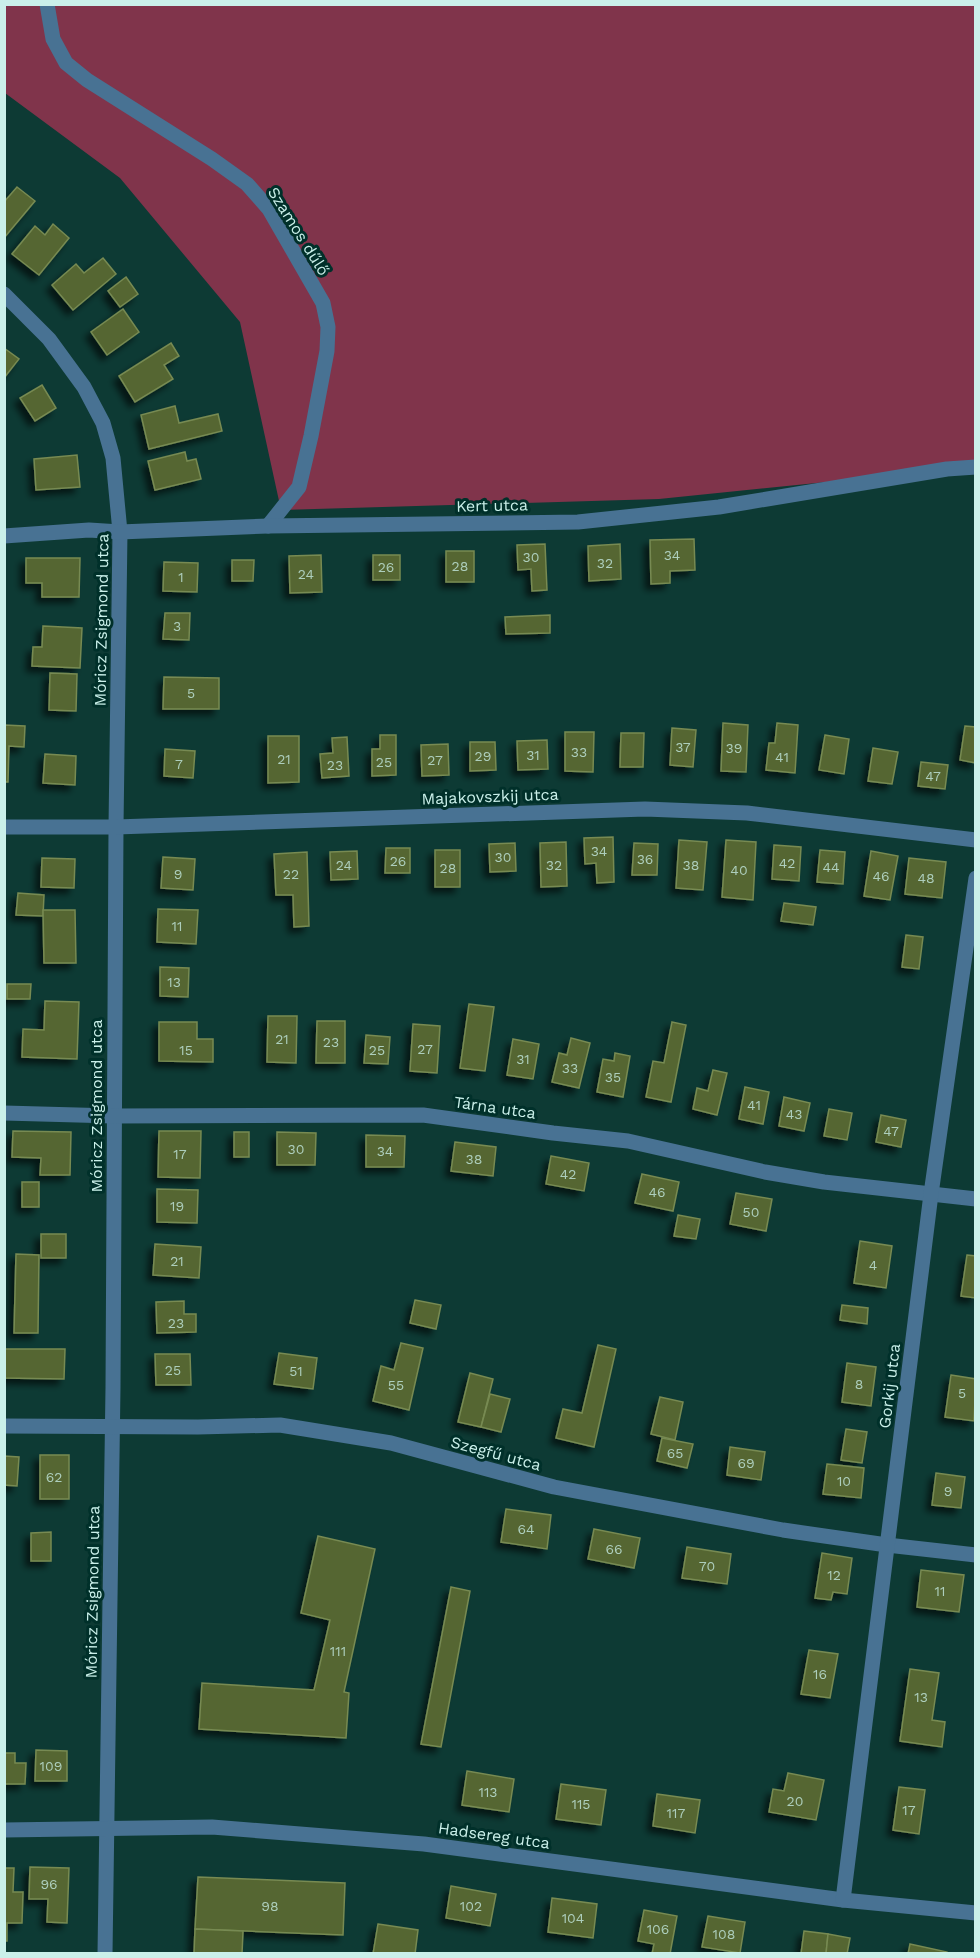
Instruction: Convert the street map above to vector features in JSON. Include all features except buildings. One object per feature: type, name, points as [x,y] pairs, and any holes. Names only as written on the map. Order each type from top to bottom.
[{"type":"street","name":"Szamos dűlő","points":[[47,4],[53,39],[66,63],[87,80],[212,159],[247,184],[268,209],[323,303],[328,327],[327,351],[299,487],[268,526]]},
{"type":"street","name":"Móricz Zsigmond utca","points":[[5,294],[49,339],[84,387],[103,423],[113,458],[120,532],[105,1953]]},
{"type":"street","name":"Kert utca","points":[[4,536],[89,530],[120,532],[268,526],[578,522],[719,507],[975,466]]},
{"type":"street","name":"Majakovszkij utca","points":[[4,826],[116,827],[645,809],[747,813],[975,840]]},
{"type":"street","name":"Gorkij utca","points":[[843,1900],[931,1194],[975,878]]},
{"type":"street","name":"Tárna utca","points":[[4,1113],[114,1116],[423,1115],[628,1141],[765,1172],[824,1182],[975,1199]]},
{"type":"street","name":"Szegfű utca","points":[[4,1426],[280,1425],[391,1443],[554,1487],[783,1530],[975,1555]]},
{"type":"street","name":"Hadsereg utca","points":[[4,1830],[212,1827],[424,1844],[843,1900],[975,1913]]},
{"type":"shaded area","points":[[4,5],[975,5],[975,467],[659,499],[281,510],[240,322],[120,178],[5,93]]}]
